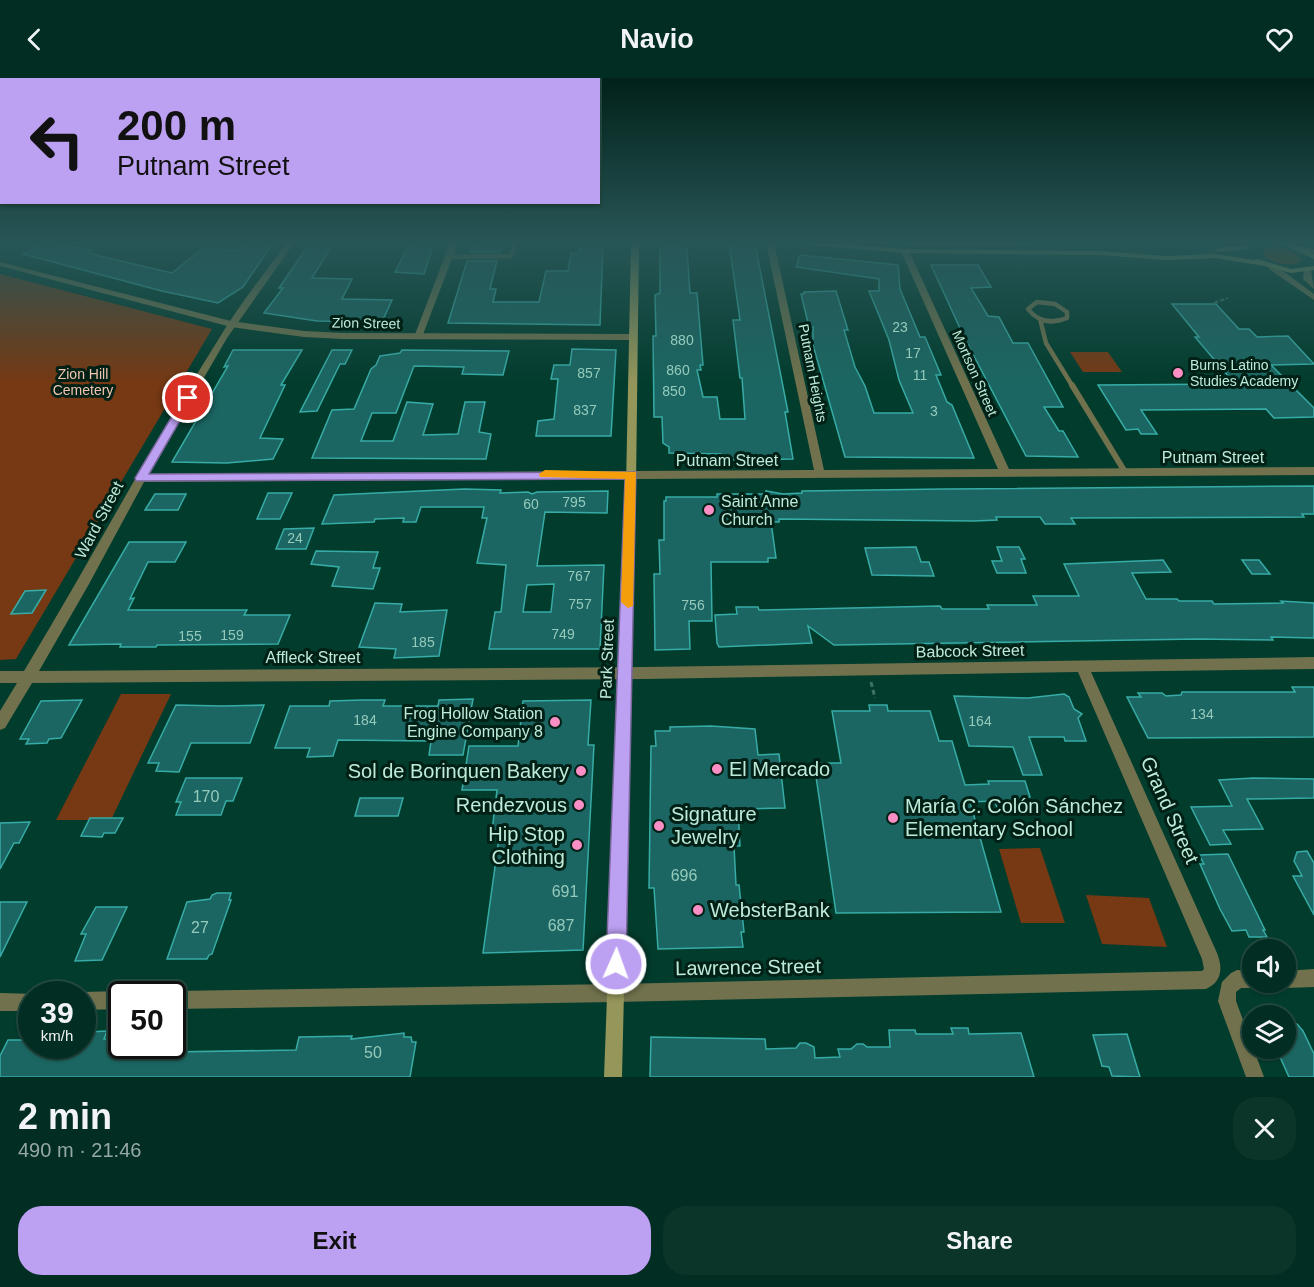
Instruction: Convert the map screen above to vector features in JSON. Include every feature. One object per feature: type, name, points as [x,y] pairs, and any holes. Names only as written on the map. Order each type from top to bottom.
[{"type":"main road","name":"Park Street","points":[[613,1077],[632,475],[634,290]]},
{"type":"street","name":"Zion Street","points":[[99,290],[231,324],[304,334],[418,337],[632,337]]},
{"type":"street","name":"Ward Street","points":[[0,724],[27,675],[85,581],[141,478],[231,324],[256,290]]},
{"type":"street","points":[[418,337],[436,290]]},
{"type":"street","name":"Putnam Heights","points":[[780,290],[820,474]]},
{"type":"street","name":"Mortson Street","points":[[922,290],[1005,473]]},
{"type":"street","name":"Putnam Street","points":[[141,478],[1314,471]]},
{"type":"street","name":"Babcock Street","points":[[626,672],[1314,663]]},
{"type":"street","name":"Grand Street","points":[[1082,666],[1211,958],[1213,972]]},
{"type":"street","name":"Affleck Street","points":[[0,677],[626,672]]},
{"type":"street","name":"Lawrence Street","points":[[186,1000],[1206,980],[1213,972]]},
{"type":"street","points":[[1296,979],[1314,978]]},
{"type":"street","points":[[1242,980],[1236,980],[1228,988],[1227,1001],[1255,1077]]},
{"type":"street","points":[[0,1002],[18,1002]]},
{"type":"lane","points":[[1040,319],[1059,322],[1067,318],[1067,312],[1049,302],[1032,304],[1028,309],[1040,319],[1046,343],[1125,472]]},
{"type":"path","points":[[1214,303],[1228,298]]},
{"type":"path","points":[[871,682],[875,698]]},
{"type":"green space","name":"Zion Hill Cemetery","points":[[0,290],[60,290],[212,329],[16,659],[0,660]]},
{"type":"green space","points":[[1070,352],[1108,352],[1122,372],[1083,372]]},
{"type":"green space","points":[[121,694],[171,694],[111,820],[56,820]]},
{"type":"green space","points":[[1040,848],[1065,923],[1021,923],[999,849]]},
{"type":"green space","points":[[1086,895],[1149,898],[1167,947],[1102,944]]},
{"type":"building","points":[[157,290],[239,290],[218,303]]},
{"type":"building","points":[[282,290],[347,290],[342,299],[392,300],[382,322],[317,321],[264,313]]},
{"type":"building","points":[[458,290],[496,290],[493,302],[539,302],[542,290],[601,290],[600,325],[448,323]]},
{"type":"building","points":[[660,290],[690,290],[690,293],[697,293],[703,365],[700,365],[701,370],[697,370],[703,397],[717,397],[720,419],[745,419],[742,378],[740,378],[733,320],[740,320],[736,290],[764,290],[788,412],[785,412],[793,459],[723,460],[721,454],[669,453],[669,447],[663,443],[662,417],[654,417],[655,295],[660,293]]},
{"type":"building","points":[[900,290],[920,337],[925,337],[941,375],[936,375],[947,402],[952,405],[974,458],[845,457],[813,345],[813,327],[809,327],[801,294],[836,291],[848,330],[844,330],[855,367],[865,386],[874,413],[913,413],[899,380],[889,340],[869,291]]},
{"type":"building","points":[[942,290],[972,290],[988,316],[999,317],[1013,343],[1028,343],[1063,407],[1044,407],[1059,431],[1063,431],[1078,457],[1026,456],[964,337]]},
{"type":"building","points":[[1172,304],[1216,304],[1239,329],[1249,329],[1257,337],[1288,336],[1314,364],[1271,365],[1314,408],[1314,417],[1274,418],[1266,409],[1141,410],[1157,434],[1141,434],[1138,429],[1126,430],[1098,385],[1235,384],[1195,337],[1199,337]]},
{"type":"building","points":[[572,349],[616,350],[611,436],[536,436],[538,421],[554,419],[558,379],[551,379],[554,365],[570,365]]},
{"type":"building","points":[[233,350],[302,350],[281,385],[285,385],[260,438],[283,439],[273,459],[227,463],[172,462],[228,366],[224,367]]},
{"type":"building","points":[[332,350],[352,350],[345,364],[340,364],[317,411],[300,412]]},
{"type":"building","points":[[402,350],[509,351],[503,375],[462,374],[464,367],[414,366],[396,413],[372,413],[361,441],[393,441],[407,402],[433,404],[423,435],[458,434],[465,402],[485,402],[479,432],[491,434],[486,459],[312,458],[332,410],[354,409],[371,369],[376,365],[380,356],[400,353]]},
{"type":"building","points":[[1314,486],[1314,514],[1302,514],[1304,517],[1071,518],[1075,524],[1045,524],[1040,517],[996,517],[997,520],[974,521],[779,519],[779,522],[771,522],[776,558],[768,558],[768,562],[711,562],[712,621],[689,621],[690,649],[655,650],[654,574],[660,574],[659,540],[664,540],[664,501],[666,497],[717,497],[717,494],[766,494],[766,491],[783,494],[802,493],[802,491]]},
{"type":"building","points":[[464,489],[532,494],[537,492],[608,491],[607,513],[545,512],[537,566],[604,565],[600,649],[489,649],[495,612],[501,612],[506,565],[477,563],[487,518],[482,518],[484,507],[421,507],[416,522],[403,522],[404,518],[375,519],[374,522],[322,524],[334,495]],"holes":[[[554,584],[551,612],[523,612],[527,585]]]},
{"type":"building","points":[[268,493],[292,493],[280,519],[257,519]]},
{"type":"building","points":[[155,494],[186,494],[178,510],[145,510]]},
{"type":"building","points":[[314,528],[306,549],[276,549],[284,529]]},
{"type":"building","points":[[129,542],[186,542],[175,562],[148,562],[130,599],[134,598],[128,610],[247,610],[244,615],[290,615],[278,644],[157,645],[156,647],[120,647],[121,644],[69,645]]},
{"type":"building","points":[[916,547],[921,562],[929,562],[934,576],[872,575],[865,548]]},
{"type":"building","points":[[997,547],[1019,547],[1025,559],[1021,559],[1026,573],[997,573],[992,561],[1002,561]]},
{"type":"building","points":[[316,551],[378,552],[373,568],[380,568],[373,589],[332,586],[339,567],[311,564]]},
{"type":"building","points":[[1163,560],[1171,572],[1132,573],[1146,599],[1212,601],[1214,604],[1283,603],[1281,601],[1314,603],[1314,638],[834,645],[808,626],[812,643],[719,647],[717,643],[715,615],[737,614],[736,607],[758,607],[759,610],[940,606],[942,609],[989,609],[987,605],[1037,605],[1033,596],[1079,596],[1064,564]]},
{"type":"building","points":[[1242,560],[1259,560],[1270,574],[1252,574]]},
{"type":"building","points":[[46,590],[32,613],[11,614],[25,591]]},
{"type":"building","points":[[375,603],[402,604],[400,612],[447,610],[439,656],[394,658],[396,649],[359,647]]},
{"type":"building","points":[[1292,687],[1314,687],[1314,737],[1148,738],[1127,697],[1141,697],[1138,693],[1162,693],[1166,696],[1181,695],[1182,692],[1295,692]]},
{"type":"building","points":[[1064,694],[1069,697],[1074,709],[1082,714],[1078,718],[1086,741],[1065,741],[1064,737],[1029,737],[1042,775],[1023,775],[1013,747],[969,746],[954,696],[1028,698]]},
{"type":"building","points":[[473,699],[463,755],[429,755],[431,741],[338,740],[333,756],[307,757],[310,748],[275,748],[290,706],[329,706],[330,701],[385,700],[383,706],[438,706],[439,700]]},
{"type":"building","points":[[82,700],[61,738],[49,739],[47,743],[26,744],[29,739],[20,739],[41,701]]},
{"type":"building","points":[[591,700],[588,745],[594,745],[583,950],[483,953],[500,831],[492,831],[497,790],[462,790],[469,746],[518,746],[523,701]]},
{"type":"building","points":[[176,705],[264,705],[250,743],[191,743],[179,772],[156,771],[159,763],[148,763]]},
{"type":"building","points":[[869,705],[887,705],[888,711],[930,711],[939,741],[952,741],[965,785],[989,784],[988,781],[1025,781],[1030,797],[1024,798],[1027,807],[997,807],[994,801],[970,802],[1001,912],[836,913],[814,763],[841,763],[832,711],[870,711]]},
{"type":"building","points":[[711,726],[755,729],[758,755],[779,754],[785,808],[738,809],[740,846],[734,846],[736,885],[739,885],[744,932],[741,932],[743,947],[658,949],[654,888],[649,888],[651,746],[656,746],[655,731],[670,731],[670,727]]},
{"type":"building","points":[[186,778],[242,778],[233,801],[226,801],[221,815],[176,815],[181,802],[176,802]]},
{"type":"building","points":[[1314,779],[1314,798],[1247,799],[1263,829],[1223,830],[1231,844],[1210,845],[1191,807],[1232,806],[1219,780]]},
{"type":"building","points":[[360,798],[403,798],[398,816],[355,816]]},
{"type":"building","points":[[90,818],[123,818],[115,833],[104,833],[102,837],[81,836]]},
{"type":"building","points":[[30,822],[19,843],[14,843],[0,869],[0,823]]},
{"type":"building","points":[[1307,851],[1314,863],[1314,915],[1293,876],[1302,876],[1294,861],[1297,852]]},
{"type":"building","points":[[1228,854],[1267,937],[1249,937],[1246,930],[1232,931],[1220,909],[1200,864],[1204,864],[1199,855]]},
{"type":"building","points":[[217,893],[231,893],[229,900],[231,900],[212,954],[207,959],[167,959],[187,902],[210,899]]},
{"type":"building","points":[[0,902],[27,902],[0,957]]},
{"type":"building","points":[[96,907],[127,907],[102,960],[75,961],[86,934],[81,934]]},
{"type":"building","points":[[1297,1024],[1314,1054],[1314,1077],[1289,1077],[1281,1059],[1296,1059]]},
{"type":"building","points":[[951,1028],[968,1028],[969,1034],[1021,1033],[1034,1077],[650,1077],[651,1037],[765,1039],[766,1049],[796,1048],[800,1043],[806,1043],[814,1047],[815,1058],[840,1057],[838,1049],[851,1049],[857,1044],[867,1047],[890,1047],[889,1030],[915,1030],[916,1034],[953,1034]]},
{"type":"building","points":[[107,1031],[104,1039],[108,1039],[108,1059],[186,1059],[186,1052],[296,1050],[299,1037],[352,1036],[351,1039],[404,1033],[404,1037],[411,1037],[412,1042],[416,1042],[410,1077],[0,1077],[0,1056],[8,1040],[18,1040],[18,1059],[96,1059],[96,1032]]},
{"type":"building","points":[[1127,1034],[1140,1077],[1112,1076],[1109,1067],[1102,1066],[1093,1035]]},
{"type":"slow traffic","points":[[545,474],[632,475],[628,602]]},
{"type":"place","name":"Burns Latino Studies Academy","points":[[1178,373]]},
{"type":"place","name":"Saint Anne Church","points":[[709,510]]},
{"type":"place","name":"Frog Hollow Station Engine Company 8","points":[[555,722]]},
{"type":"place","name":"El Mercado","points":[[717,769]]},
{"type":"place","name":"Sol de Borinquen Bakery","points":[[581,771]]},
{"type":"place","name":"Rendezvous","points":[[579,805]]},
{"type":"place","name":"María C. Colón Sánchez Elementary School","points":[[893,818]]},
{"type":"place","name":"Signature Jewelry","points":[[659,826]]},
{"type":"place","name":"Hip Stop Clothing","points":[[577,845]]},
{"type":"place","name":"WebsterBank","points":[[698,910]]},
{"type":"route","points":[[188,398],[141,478],[632,475],[616,964]]}]
